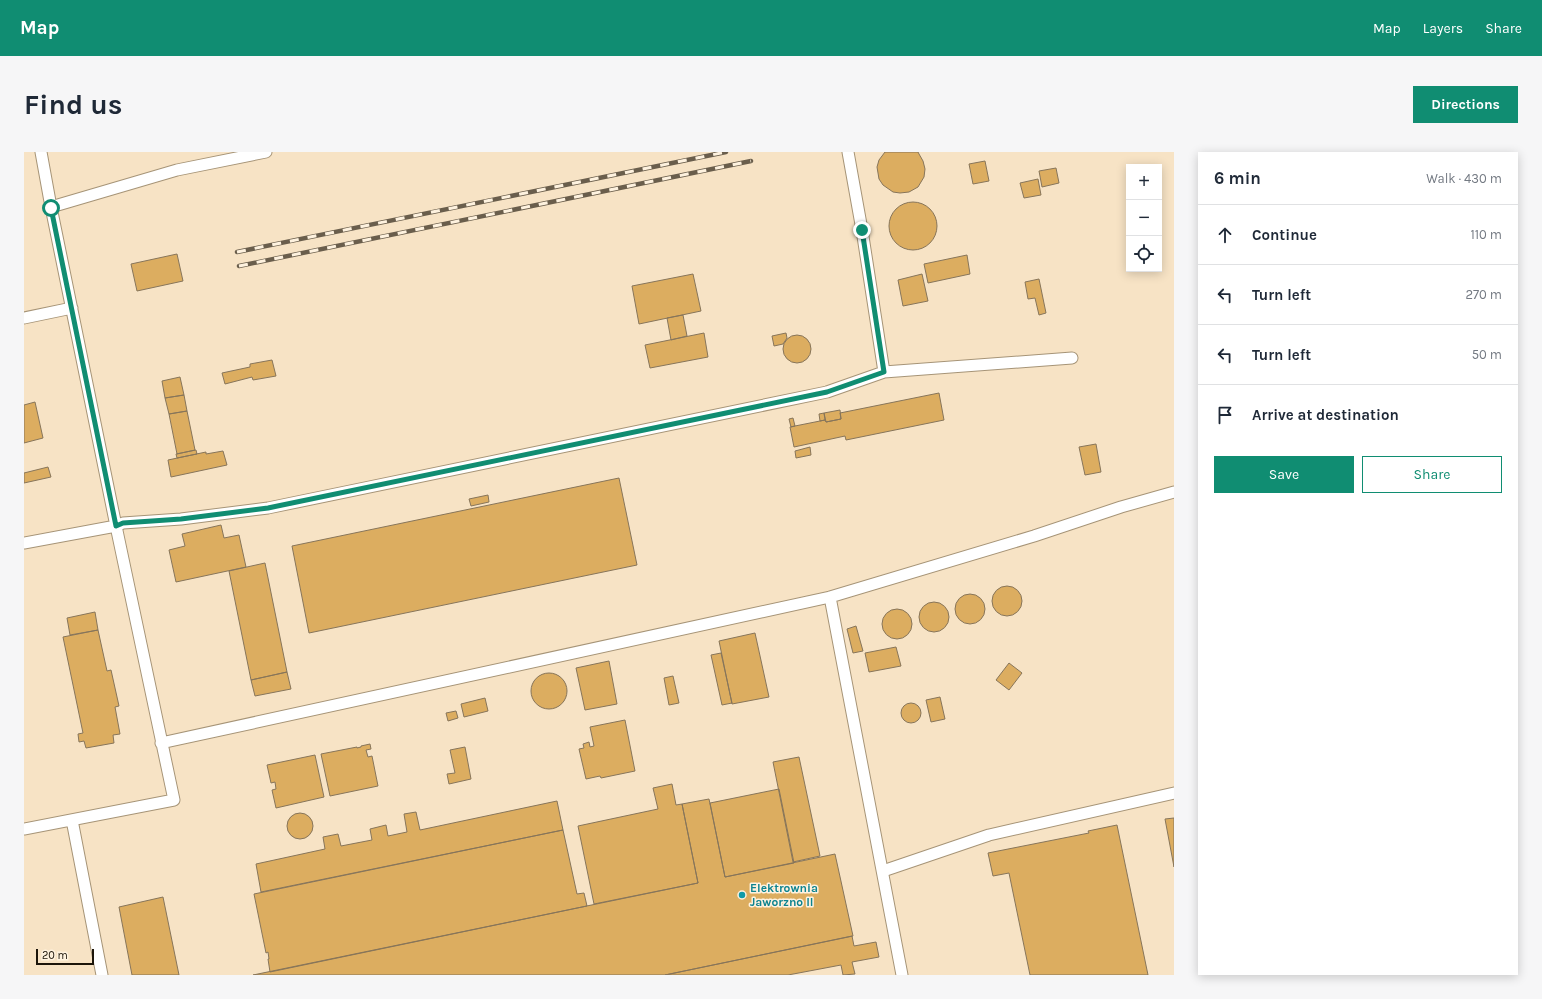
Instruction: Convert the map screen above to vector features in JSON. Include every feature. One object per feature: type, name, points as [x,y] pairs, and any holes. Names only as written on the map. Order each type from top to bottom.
[{"type":"lane","points":[[24,829],[174,800],[116,526],[51,208],[41,152]]},
{"type":"lane","points":[[51,208],[177,170],[266,152]]},
{"type":"lane","points":[[848,152],[862,230],[884,372]]},
{"type":"lane","points":[[24,318],[72,308]]},
{"type":"lane","points":[[24,543],[116,526],[123,523],[181,519],[268,508],[827,392],[884,372],[1072,358]]},
{"type":"lane","points":[[162,743],[830,597],[1034,536],[1121,507],[1174,492]]},
{"type":"lane","points":[[830,597],[902,975]]},
{"type":"lane","points":[[883,871],[989,835],[1174,793]]},
{"type":"lane","points":[[72,820],[102,975]]},
{"type":"building","points":[[885,152],[918,152],[925,169],[924,177],[918,187],[909,192],[900,193],[893,192],[883,185],[879,179],[877,167],[879,160]]},
{"type":"building","points":[[985,161],[989,181],[973,184],[969,164]]},
{"type":"building","points":[[1056,168],[1059,183],[1042,187],[1039,171]]},
{"type":"building","points":[[1038,179],[1041,195],[1024,198],[1020,183]]},
{"type":"building","points":[[913,202],[922,204],[930,209],[935,217],[937,226],[935,235],[930,243],[922,248],[913,250],[904,248],[896,243],[891,235],[889,226],[891,217],[896,209],[904,204]]},
{"type":"building","points":[[177,254],[183,281],[137,291],[131,264]]},
{"type":"building","points":[[967,255],[970,274],[928,283],[924,264]]},
{"type":"building","points":[[693,274],[701,311],[639,324],[632,286]]},
{"type":"building","points":[[922,274],[928,301],[903,306],[898,280]]},
{"type":"building","points":[[1039,279],[1046,313],[1039,315],[1035,298],[1028,299],[1025,282]]},
{"type":"building","points":[[683,315],[687,336],[671,340],[667,318]]},
{"type":"building","points":[[704,333],[708,357],[650,368],[645,345]]},
{"type":"building","points":[[786,333],[787,338],[783,344],[774,346],[772,336]]},
{"type":"building","points":[[797,335],[807,339],[811,349],[807,359],[797,363],[787,359],[783,349],[787,339]]},
{"type":"building","points":[[272,360],[276,376],[253,380],[252,377],[225,384],[222,373],[250,367],[250,364]]},
{"type":"building","points":[[180,377],[184,395],[165,398],[162,381]]},
{"type":"building","points":[[939,393],[944,420],[846,440],[845,436],[794,447],[790,427],[825,420],[826,422],[841,419],[840,413]]},
{"type":"building","points":[[184,395],[187,411],[169,414],[165,398]]},
{"type":"building","points":[[35,402],[43,438],[24,443],[24,405]]},
{"type":"building","points":[[840,410],[841,419],[826,422],[824,413]]},
{"type":"building","points":[[187,411],[195,450],[177,454],[169,414]]},
{"type":"building","points":[[824,413],[825,420],[820,421],[819,414]]},
{"type":"building","points":[[793,418],[795,426],[791,427],[789,419]]},
{"type":"building","points":[[1096,444],[1101,472],[1085,475],[1079,447]]},
{"type":"building","points":[[810,447],[811,455],[796,458],[795,451]]},
{"type":"building","points":[[196,450],[197,454],[177,458],[176,454]]},
{"type":"building","points":[[223,451],[227,465],[171,477],[168,460],[206,452],[206,454]]},
{"type":"building","points":[[48,467],[51,477],[24,483],[24,473]]},
{"type":"building","points":[[619,478],[637,565],[309,633],[292,546]]},
{"type":"building","points":[[488,495],[489,502],[471,506],[469,499]]},
{"type":"building","points":[[221,525],[224,538],[239,535],[246,567],[176,582],[169,550],[185,546],[182,534]]},
{"type":"building","points":[[265,563],[287,672],[251,680],[229,571]]},
{"type":"building","points":[[1007,586],[1018,590],[1022,601],[1018,612],[1007,616],[996,612],[992,601],[996,590]]},
{"type":"building","points":[[970,594],[981,598],[985,609],[981,620],[970,624],[959,620],[955,609],[959,598]]},
{"type":"building","points":[[934,602],[945,606],[949,617],[945,628],[934,632],[923,628],[919,617],[923,606]]},
{"type":"building","points":[[897,609],[908,613],[912,624],[908,635],[897,639],[886,635],[882,624],[886,613]]},
{"type":"building","points":[[95,612],[98,630],[70,635],[67,618]]},
{"type":"building","points":[[856,626],[863,651],[853,653],[847,629]]},
{"type":"building","points":[[98,630],[107,671],[111,670],[119,706],[115,707],[120,734],[113,735],[114,743],[86,748],[84,741],[79,742],[78,734],[83,733],[63,637]]},
{"type":"building","points":[[755,633],[769,697],[732,704],[719,641]]},
{"type":"building","points":[[896,647],[901,666],[869,672],[865,653]]},
{"type":"building","points":[[721,653],[732,703],[722,705],[711,655]]},
{"type":"building","points":[[609,661],[617,704],[585,710],[576,668]]},
{"type":"building","points":[[1009,663],[1022,673],[1009,690],[996,680]]},
{"type":"building","points":[[287,672],[291,689],[255,696],[251,680]]},
{"type":"building","points":[[553,673],[562,678],[566,684],[566,698],[562,704],[553,709],[545,709],[536,704],[532,698],[531,687],[536,678],[542,674]]},
{"type":"building","points":[[673,676],[679,703],[669,705],[664,678]]},
{"type":"building","points":[[940,697],[945,719],[931,722],[926,700]]},
{"type":"building","points":[[485,698],[488,711],[464,717],[461,704]]},
{"type":"building","points":[[911,703],[918,706],[921,713],[918,720],[911,723],[904,720],[901,713],[904,706]]},
{"type":"building","points":[[456,711],[458,718],[448,721],[446,713]]},
{"type":"building","points":[[625,720],[635,771],[601,778],[600,776],[586,779],[579,749],[584,748],[583,744],[589,742],[590,747],[594,746],[590,727]]},
{"type":"building","points":[[370,744],[371,749],[366,750],[368,757],[372,756],[378,786],[330,796],[321,754],[357,748]]},
{"type":"building","points":[[465,747],[471,779],[449,784],[447,774],[455,773],[450,750]]},
{"type":"building","points":[[315,755],[324,797],[276,808],[272,790],[276,789],[275,782],[271,783],[267,765]]},
{"type":"building","points":[[799,757],[820,856],[793,862],[773,762]]},
{"type":"building","points":[[672,784],[676,805],[682,804],[698,883],[594,904],[578,826],[658,809],[653,788]]},
{"type":"building","points":[[779,789],[794,863],[725,877],[710,803]]},
{"type":"building","name":"Elektrownia Jaworzno II","points":[[709,799],[725,877],[835,854],[853,936],[665,975],[253,975],[698,883],[682,804]]},
{"type":"building","points":[[557,801],[563,830],[261,892],[256,864],[325,849],[323,837],[338,834],[341,846],[372,840],[370,829],[386,825],[388,836],[407,832],[404,814],[416,812],[420,830]]},
{"type":"building","points":[[300,813],[309,817],[313,826],[309,835],[300,839],[291,835],[287,826],[291,817]]},
{"type":"building","points":[[1174,818],[1174,867],[1165,819]]},
{"type":"building","points":[[1117,825],[1148,975],[1030,975],[1009,873],[993,876],[988,853],[1089,833],[1088,831]]},
{"type":"building","points":[[563,830],[577,894],[584,893],[587,906],[270,972],[268,952],[266,953],[254,894]]},
{"type":"building","points":[[163,897],[179,975],[132,975],[119,907]]},
{"type":"building","points":[[852,936],[854,946],[876,942],[879,957],[852,962],[855,974],[843,975],[841,965],[788,975],[665,975]]},
{"type":"railway","points":[[237,252],[726,152]]},
{"type":"railway","points":[[239,266],[751,161]]},
{"type":"place","name":"Elektrownia Jaworzno II","points":[[742,895]]},
{"type":"route","points":[[51,208],[116,526],[123,523],[181,519],[268,508],[827,392],[884,372],[862,230]]}]
